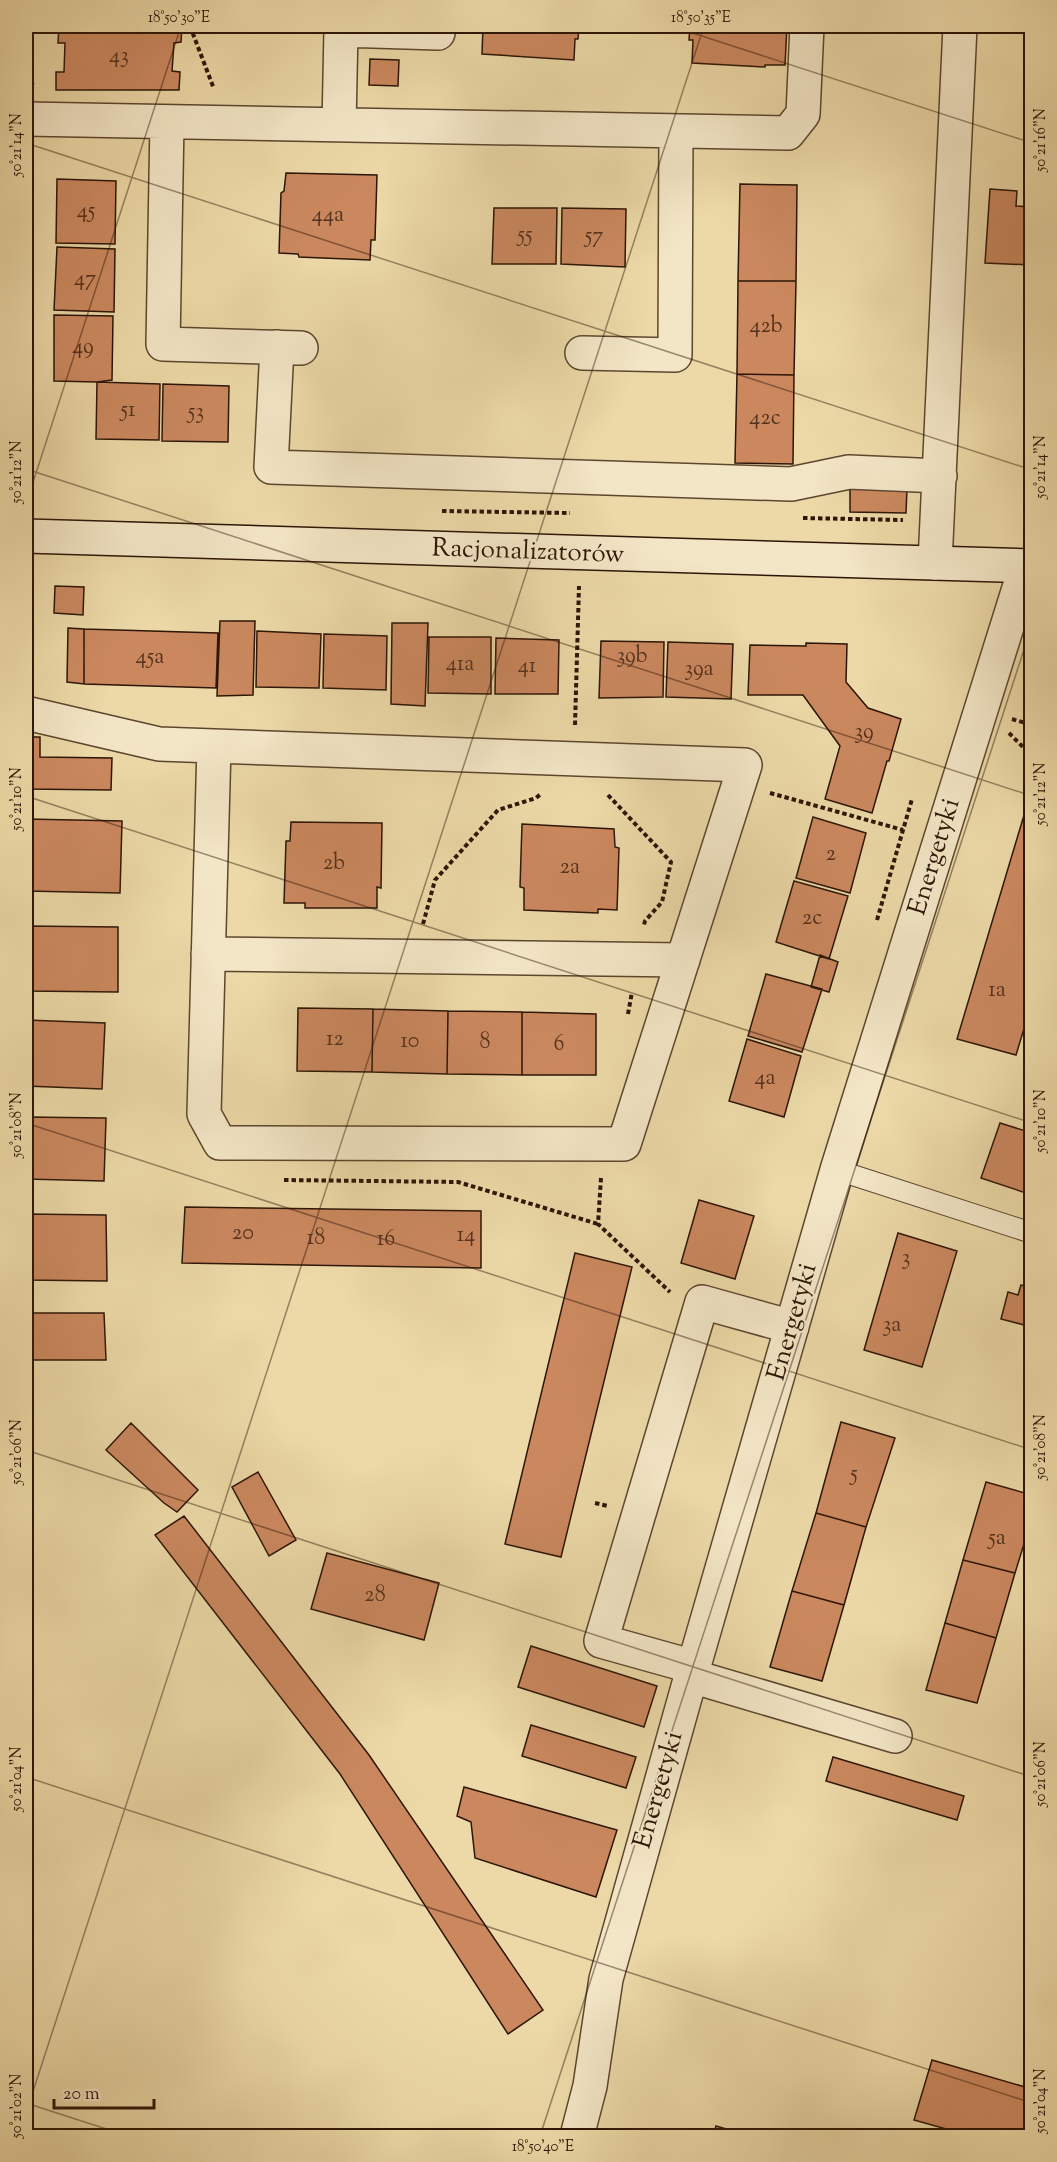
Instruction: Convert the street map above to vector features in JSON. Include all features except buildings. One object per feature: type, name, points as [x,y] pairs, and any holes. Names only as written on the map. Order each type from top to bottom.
[{"type":"street","points":[[339,125],[341,30],[438,33],[439,26]]},
{"type":"street","points":[[26,120],[788,133],[803,114],[807,26]]},
{"type":"street","points":[[935,563],[960,26]]},
{"type":"street","points":[[167,122],[164,344],[289,348],[272,467],[791,484],[849,472],[940,476]]},
{"type":"street","points":[[582,353],[675,355],[676,132]]},
{"type":"street","name":"Racjonalizatorów","points":[[26,536],[1029,566]]},
{"type":"street","name":"Energetyki","points":[[577,2136],[590,2086],[606,1979],[837,1170],[1029,566]]},
{"type":"street","points":[[26,713],[159,744],[745,765],[624,1144],[220,1143],[204,1114],[214,746]]},
{"type":"street","points":[[208,954],[683,960]]},
{"type":"street","points":[[792,1327],[702,1302],[601,1641],[895,1736]]},
{"type":"lane","points":[[837,1170],[1032,1233]]},
{"type":"path","points":[[190,26],[227,123]]},
{"type":"path","points":[[1006,730],[1032,756]]},
{"type":"path","points":[[415,957],[435,880],[498,810],[536,798],[574,759]]},
{"type":"path","points":[[739,784],[903,830]]},
{"type":"path","points":[[278,1180],[458,1182],[598,1224]]}]
